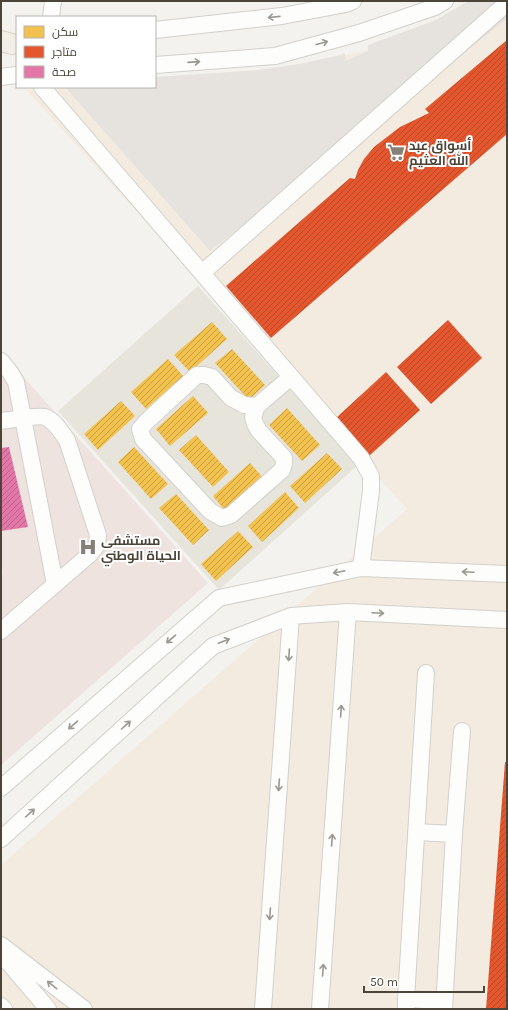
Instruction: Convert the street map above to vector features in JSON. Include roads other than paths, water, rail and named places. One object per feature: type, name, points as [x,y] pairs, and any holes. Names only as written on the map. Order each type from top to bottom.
[{"type":"street","points":[[51,16],[53,1]]},
{"type":"street","points":[[156,30],[282,16],[346,4],[353,1]]},
{"type":"street","points":[[156,65],[275,56],[359,34],[435,7],[445,1]]},
{"type":"street","points":[[202,273],[507,3]]},
{"type":"street","points":[[43,88],[361,458],[371,476],[371,491],[361,568]]},
{"type":"street","points":[[1,361],[16,382],[55,584]]},
{"type":"street","points":[[257,406],[244,405],[231,398],[212,377],[197,375],[140,429],[143,438],[210,512],[222,518],[231,515],[282,470],[284,458],[259,432],[253,417],[257,406],[291,377]]},
{"type":"street","points":[[1,421],[44,416],[51,420],[59,429],[67,440],[98,535],[96,545],[89,555],[1,631]]},
{"type":"street","points":[[1,788],[219,598],[361,568],[507,574]]},
{"type":"street","points":[[320,1009],[348,612]]},
{"type":"street","points":[[1,839],[214,646],[291,616],[348,612],[507,620]]},
{"type":"street","points":[[263,1009],[291,616]]},
{"type":"street","points":[[426,673],[406,1004],[444,1005],[454,834],[462,731]]},
{"type":"street","points":[[416,832],[454,834]]},
{"type":"street","points":[[1,945],[84,1009]]},
{"type":"street","points":[[1,954],[48,1009]]},
{"type":"street","points":[[1,1006],[4,1009]]},
{"type":"place","name":"أسواق عبد الله العثيم","points":[[396,152]]},
{"type":"place","name":"مستشفى الحياة الوطني","points":[[88,547]]}]
